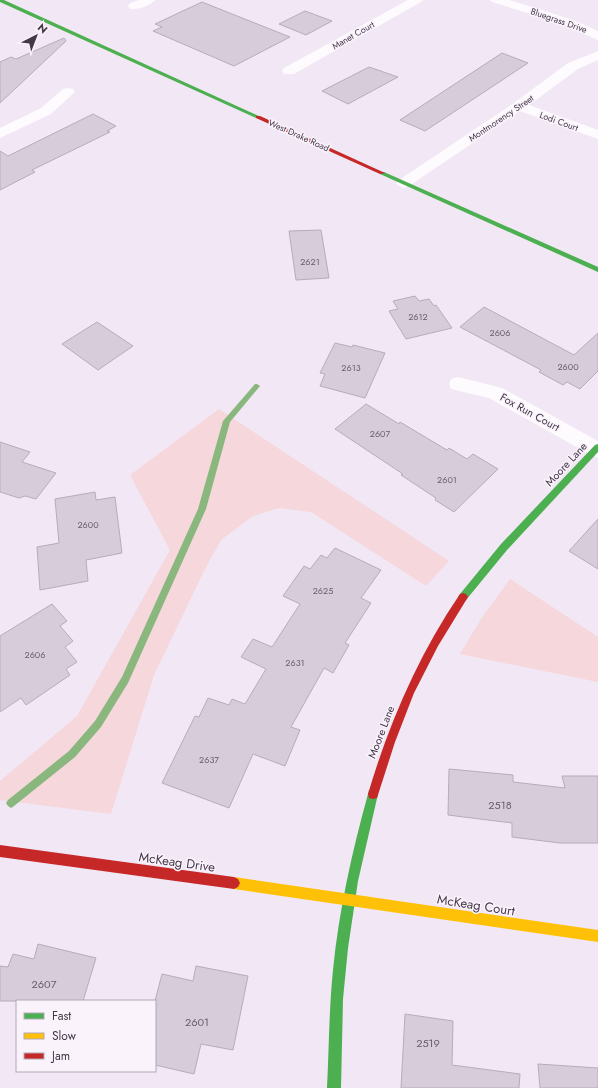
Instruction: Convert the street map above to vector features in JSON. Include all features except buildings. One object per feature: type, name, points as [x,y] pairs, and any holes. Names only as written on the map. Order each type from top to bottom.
[{"type":"main road","name":"West Drake Road","points":[[0,0],[598,270]]},
{"type":"main road","name":"Moore Lane","points":[[334,1088],[339,970],[350,899],[359,849],[378,775],[397,722],[423,664],[453,613],[492,560],[597,449]]},
{"type":"main road","name":"McKeag Drive","points":[[0,851],[350,899]]},
{"type":"main road","name":"McKeag Court","points":[[350,899],[598,936]]},
{"type":"street","points":[[134,6],[149,0]]},
{"type":"street","name":"Manet Court","points":[[289,71],[417,0]]},
{"type":"street","name":"Bluegrass Drive","points":[[496,0],[585,28],[598,36]]},
{"type":"street","name":"Montmorency Street","points":[[404,183],[519,106],[574,66],[598,55]]},
{"type":"street","points":[[0,134],[46,111],[68,92]]},
{"type":"street","name":"Lodi Court","points":[[519,106],[598,135]]},
{"type":"street","name":"Fox Run Court","points":[[458,384],[495,393],[597,449]]},
{"type":"shaded area","points":[[219,409],[449,561],[426,586],[311,512],[279,508],[253,516],[221,540],[205,569],[154,675],[111,814],[0,800],[0,781],[77,716],[170,550],[130,475]]},
{"type":"shaded area","points":[[510,579],[598,637],[598,682],[460,654],[481,619]]},
{"type":"waterway","points":[[11,803],[72,754],[98,724],[125,680],[202,509],[227,421],[257,386]]},
{"type":"traffic: fast","points":[[0,0],[258,117]]},
{"type":"traffic: fast","points":[[382,173],[598,270]]},
{"type":"traffic: fast","points":[[463,597],[504,547],[598,447]]},
{"type":"traffic: fast","points":[[334,1088],[339,970],[352,881],[373,794]]},
{"type":"traffic: slow","points":[[234,883],[598,936]]},
{"type":"traffic: jam","points":[[258,117],[382,173]]},
{"type":"traffic: jam","points":[[373,794],[389,742],[410,692],[434,643],[463,597]]},
{"type":"traffic: jam","points":[[0,851],[234,883]]}]
